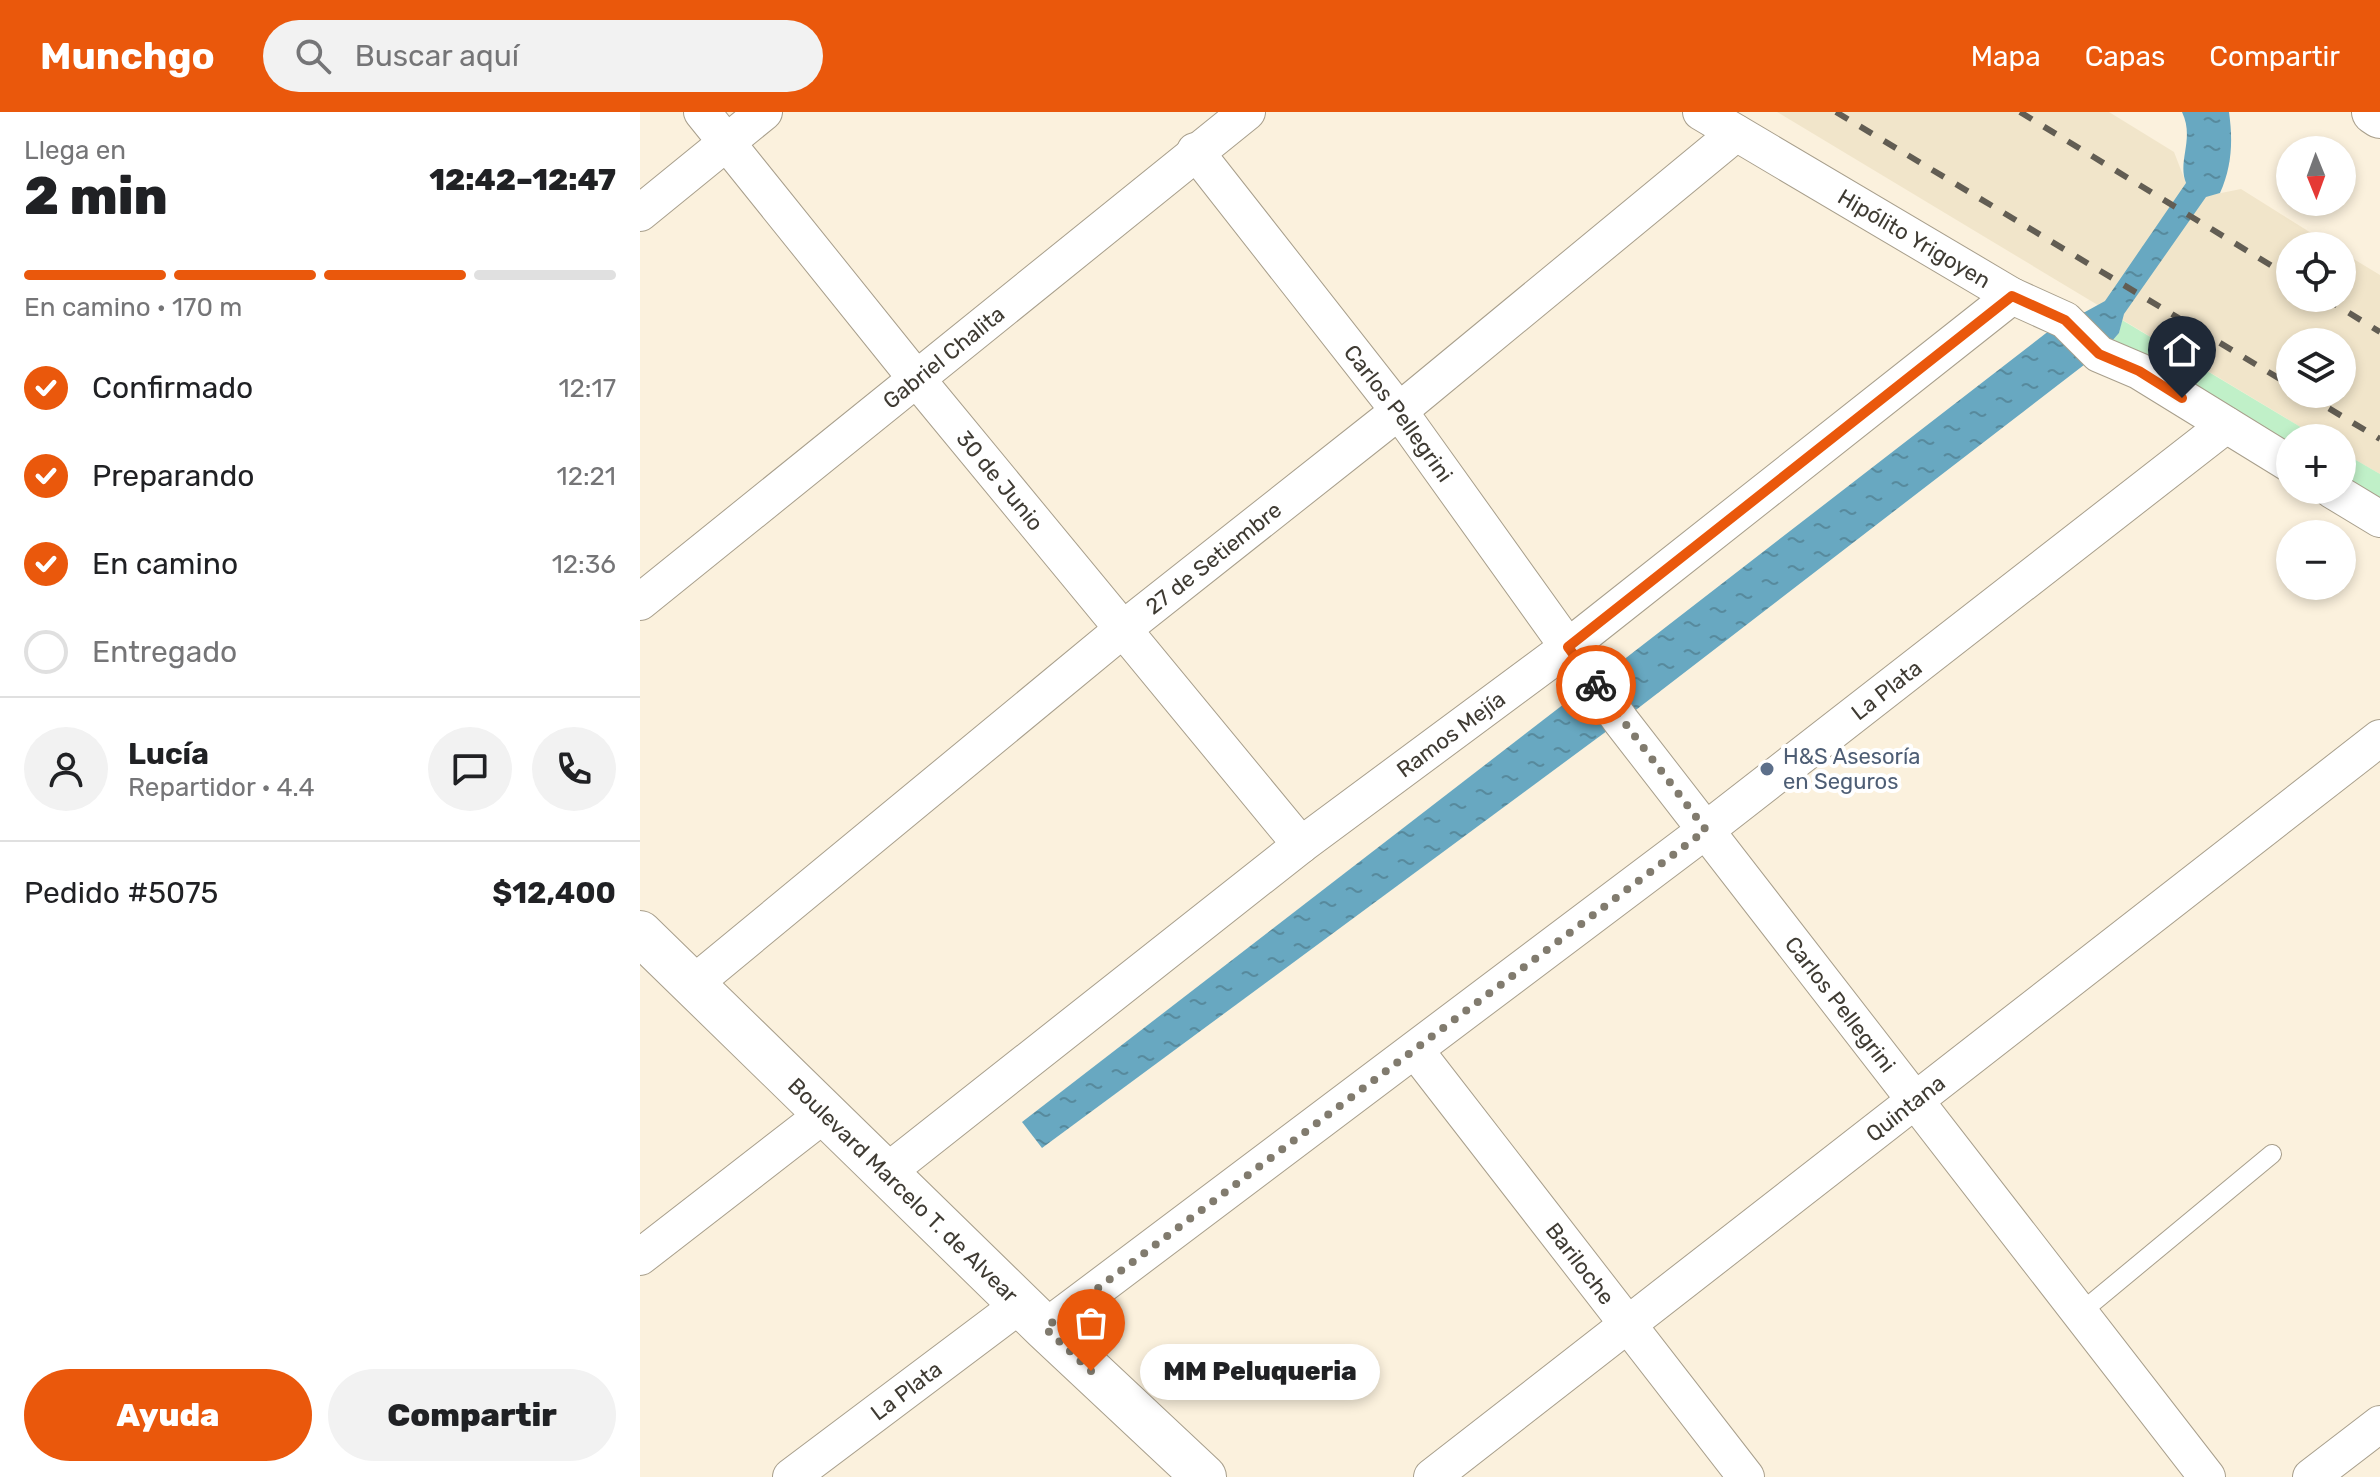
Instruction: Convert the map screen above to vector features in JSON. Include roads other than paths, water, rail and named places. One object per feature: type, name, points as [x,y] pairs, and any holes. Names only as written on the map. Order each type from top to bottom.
[{"type":"main road","points":[[2374,112],[2380,116]]},
{"type":"main road","name":"Boulevard Marcelo T. de Alvear","points":[[640,933],[692,985],[816,1121],[1021,1319],[1204,1477]]},
{"type":"main road","name":"Boulevard Marcelo T. de Alvear","points":[[640,976],[816,1121],[887,1172],[1161,1477]]},
{"type":"street","name":"30 de Junio","points":[[702,112],[915,377],[1301,845]]},
{"type":"street","points":[[640,213],[764,112]]},
{"type":"street","name":"Gabriel Chalita","points":[[640,602],[1247,112]]},
{"type":"street","name":"Hipólito Yrigoyen","points":[[1701,112],[2012,296],[2065,320],[2099,354],[2139,371],[2276,455]]},
{"type":"street","name":"27 de Setiembre","points":[[692,985],[1122,630],[1399,411],[1736,133]]},
{"type":"street","name":"Carlos Pellegrini","points":[[1195,151],[1399,411],[1621,721],[2207,1477]]},
{"type":"street","name":"Ramos Mejía","points":[[887,1172],[1301,845],[1568,647],[2012,296]]},
{"type":"street","name":"La Plata","points":[[791,1477],[1415,1050],[1706,830],[2226,425]]},
{"type":"street","points":[[2355,504],[2380,519]]},
{"type":"street","name":"Quintana","points":[[1432,1477],[2380,738]]},
{"type":"street","name":"Bariloche","points":[[1415,1050],[1746,1477]]},
{"type":"street","points":[[640,1257],[816,1121]]},
{"type":"street","points":[[2311,1477],[2380,1424]]},
{"type":"lane","points":[[2080,1313],[2272,1154]]},
{"type":"water","points":[[2182,112],[2229,112],[2230,153],[2224,183],[2220,193],[2206,197],[2124,314],[2119,333],[2106,348],[1628,716],[1600,678],[2072,313],[2085,312],[2105,301],[2186,183],[2183,166],[2187,131]]},
{"type":"water","points":[[1586,687],[1615,725],[1042,1148],[1022,1122]]},
{"type":"railway","points":[[1836,112],[2276,377]]},
{"type":"railway","points":[[2020,112],[2276,268]]},
{"type":"railway","points":[[2348,312],[2380,332]]},
{"type":"railway","points":[[2328,408],[2380,439]]},
{"type":"place","name":"H&S Asesoría en Seguros","points":[[1767,769]]},
{"type":"place","name":"MM Peluqueria","points":[[1091,1371]]}]
